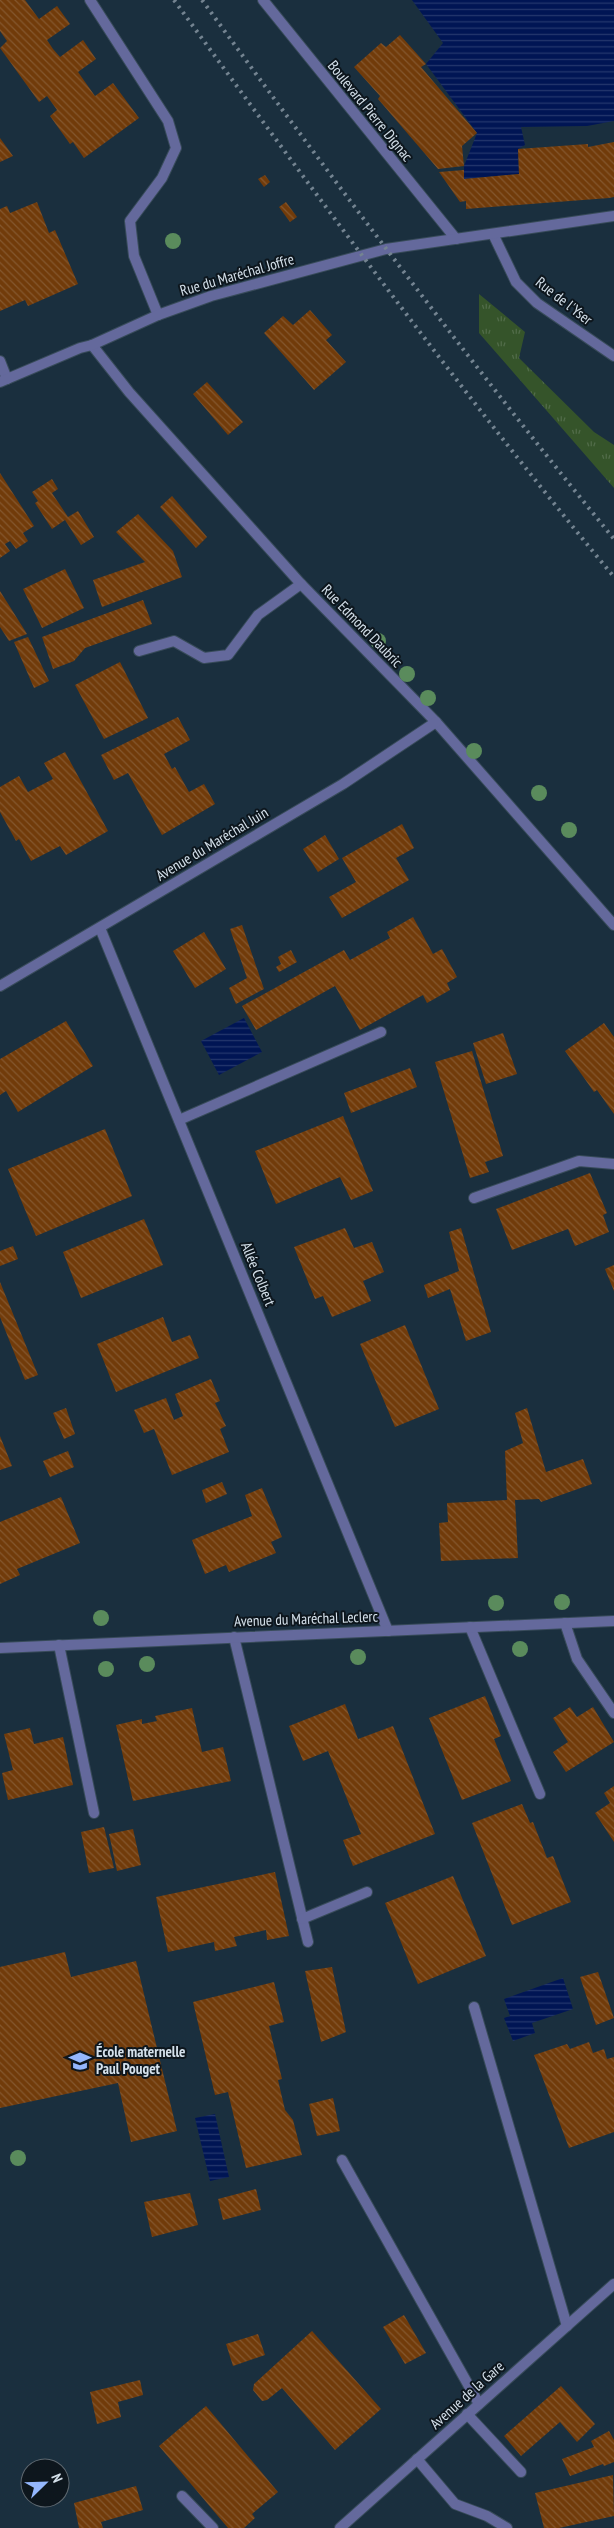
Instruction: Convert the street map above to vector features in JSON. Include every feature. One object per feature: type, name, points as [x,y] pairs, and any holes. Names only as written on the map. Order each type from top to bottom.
[{"type":"street","points":[[90,0],[168,121],[176,148],[162,178],[130,221],[134,256],[158,315]]},
{"type":"street","name":"Boulevard Pierre Dignac","points":[[263,0],[456,239]]},
{"type":"street","name":"Rue du Maréchal Joffre","points":[[4,380],[80,348],[92,345],[158,315],[211,296],[386,249],[614,216]]},
{"type":"street","name":"Rue de l'Yser","points":[[493,234],[516,282],[537,303],[614,356]]},
{"type":"street","name":"Rue Edmond Daubric","points":[[92,345],[129,392],[301,584],[436,722],[614,925]]},
{"type":"street","points":[[0,361],[4,380]]},
{"type":"street","points":[[140,651],[174,640],[204,658],[228,655],[258,615],[301,584]]},
{"type":"street","name":"Avenue du Maréchal Juin","points":[[0,986],[343,784],[436,722]]},
{"type":"street","name":"Allée Colbert","points":[[100,928],[388,1631]]},
{"type":"street","points":[[179,1120],[381,1032]]},
{"type":"street","points":[[474,1198],[579,1161],[614,1164]]},
{"type":"street","name":"Avenue du Maréchal Leclerc","points":[[0,1648],[614,1621]]},
{"type":"street","points":[[565,1623],[577,1658],[614,1713]]},
{"type":"street","points":[[470,1627],[540,1794]]},
{"type":"street","points":[[234,1638],[308,1942]]},
{"type":"street","points":[[59,1645],[94,1814]]},
{"type":"street","points":[[302,1919],[367,1892]]},
{"type":"street","points":[[474,2007],[567,2326]]},
{"type":"street","points":[[342,2160],[479,2404]]},
{"type":"street","name":"Avenue de la Gare","points":[[340,2528],[614,2284]]},
{"type":"street","points":[[467,2414],[521,2472]]},
{"type":"street","points":[[417,2459],[455,2504],[488,2516],[507,2528]]},
{"type":"street","points":[[182,2496],[213,2528]]},
{"type":"green space","points":[[479,294],[525,332],[519,358],[594,432],[614,445],[614,488],[479,333]]},
{"type":"shaded area","points":[[412,0],[614,0],[614,121],[587,126],[521,127],[525,145],[518,149],[519,174],[464,179],[464,166],[477,133],[426,64],[443,43]]},
{"type":"shaded area","points":[[244,1018],[262,1052],[219,1075],[201,1041]]},
{"type":"shaded area","points":[[563,1978],[573,2009],[532,2023],[535,2033],[513,2041],[504,2018],[510,2016],[504,1999]]},
{"type":"shaded area","points":[[215,2114],[229,2177],[210,2181],[195,2118]]},
{"type":"building","points":[[0,0],[25,0],[39,19],[57,6],[70,24],[47,40],[53,49],[60,57],[83,40],[96,59],[78,72],[95,96],[113,83],[139,118],[84,158],[73,142],[70,144],[50,116],[57,110],[47,96],[39,102],[0,48],[7,41],[0,31]]},
{"type":"building","points":[[400,35],[426,64],[421,67],[477,133],[462,146],[464,166],[438,169],[378,99],[380,96],[354,67],[381,43],[386,47]]},
{"type":"building","points":[[0,138],[13,156],[0,162]]},
{"type":"building","points":[[614,142],[614,197],[609,198],[466,209],[466,201],[460,202],[439,172],[464,170],[464,179],[519,174],[518,149],[588,144],[588,147]]},
{"type":"building","points":[[265,175],[270,182],[264,187],[258,179]]},
{"type":"building","points":[[37,202],[49,233],[55,230],[78,284],[28,306],[25,300],[0,311],[0,209],[7,206],[10,213]]},
{"type":"building","points":[[286,202],[297,217],[290,222],[279,207]]},
{"type":"building","points":[[310,310],[332,335],[326,340],[346,362],[314,390],[264,333],[283,316],[293,325]]},
{"type":"building","points":[[207,382],[243,422],[228,435],[193,394]]},
{"type":"building","points":[[0,473],[34,526],[23,533],[28,541],[16,549],[10,541],[5,544],[10,551],[0,558]]},
{"type":"building","points":[[52,479],[58,489],[52,493],[68,517],[78,511],[94,537],[81,545],[65,520],[52,529],[35,503],[38,501],[32,492]]},
{"type":"building","points":[[172,496],[207,537],[196,548],[160,507]]},
{"type":"building","points":[[138,514],[173,551],[182,577],[102,607],[93,580],[145,562],[116,532]]},
{"type":"building","points":[[65,569],[84,608],[42,628],[23,589]]},
{"type":"building","points":[[0,591],[27,634],[9,641],[0,627]]},
{"type":"building","points":[[143,600],[152,624],[85,648],[74,661],[53,669],[42,637]]},
{"type":"building","points":[[28,637],[49,681],[34,688],[14,642]]},
{"type":"building","points":[[120,662],[148,718],[104,739],[75,685]]},
{"type":"building","points":[[178,717],[190,740],[164,754],[172,769],[175,767],[189,792],[204,784],[215,804],[162,835],[128,773],[114,780],[101,755]]},
{"type":"building","points":[[65,752],[108,831],[66,855],[60,846],[31,861],[19,839],[16,841],[0,812],[0,787],[19,776],[28,792],[53,779],[44,763]]},
{"type":"building","points":[[402,824],[414,848],[396,858],[409,880],[342,918],[329,897],[356,882],[342,858]]},
{"type":"building","points":[[325,835],[339,859],[318,872],[303,849]]},
{"type":"building","points":[[413,917],[433,954],[442,949],[457,977],[447,983],[450,990],[427,1003],[423,995],[360,1030],[335,986],[256,1030],[242,1006],[344,950],[350,960],[390,938],[387,932]]},
{"type":"building","points":[[242,925],[264,989],[236,1004],[229,988],[247,978],[230,929]]},
{"type":"building","points":[[204,932],[226,969],[195,988],[173,951]]},
{"type":"building","points":[[291,950],[297,962],[279,972],[276,967],[281,964],[278,957]]},
{"type":"building","points":[[66,1021],[93,1066],[18,1112],[6,1091],[0,1095],[0,1059]]},
{"type":"building","points":[[604,1023],[614,1037],[614,1114],[597,1090],[594,1092],[565,1051]]},
{"type":"building","points":[[503,1033],[517,1074],[486,1084],[473,1043]]},
{"type":"building","points":[[472,1051],[503,1156],[485,1162],[489,1172],[470,1178],[435,1062]]},
{"type":"building","points":[[410,1068],[417,1087],[351,1113],[344,1093]]},
{"type":"building","points":[[343,1116],[373,1191],[351,1200],[340,1177],[276,1204],[255,1151]]},
{"type":"building","points":[[105,1129],[132,1196],[36,1236],[8,1169]]},
{"type":"building","points":[[590,1173],[607,1213],[603,1215],[609,1232],[575,1246],[568,1229],[512,1250],[496,1209]]},
{"type":"building","points":[[144,1219],[163,1265],[81,1298],[63,1252]]},
{"type":"building","points":[[345,1228],[354,1248],[372,1242],[384,1272],[363,1281],[371,1301],[332,1317],[323,1296],[315,1299],[294,1247]]},
{"type":"building","points":[[461,1228],[491,1332],[466,1341],[450,1289],[428,1298],[424,1285],[459,1271],[449,1232]]},
{"type":"building","points":[[13,1246],[18,1259],[0,1266],[0,1251]]},
{"type":"building","points":[[614,1265],[614,1291],[605,1269]]},
{"type":"building","points":[[0,1282],[38,1375],[25,1380],[0,1317]]},
{"type":"building","points":[[163,1317],[172,1342],[190,1335],[199,1358],[116,1392],[97,1344]]},
{"type":"building","points":[[405,1325],[439,1409],[395,1427],[360,1344]]},
{"type":"building","points":[[211,1379],[220,1401],[215,1403],[226,1426],[220,1429],[229,1452],[172,1475],[154,1429],[144,1433],[134,1410],[166,1398],[174,1420],[183,1416],[175,1394]]},
{"type":"building","points":[[66,1408],[75,1434],[64,1439],[53,1413]]},
{"type":"building","points":[[527,1408],[546,1472],[583,1459],[592,1484],[541,1502],[539,1499],[515,1500],[518,1558],[441,1561],[439,1523],[448,1522],[447,1503],[507,1500],[505,1451],[523,1443],[515,1413]]},
{"type":"building","points":[[0,1436],[12,1466],[0,1470]]},
{"type":"building","points":[[68,1451],[74,1467],[50,1477],[43,1461]]},
{"type":"building","points":[[222,1482],[227,1494],[206,1503],[202,1490]]},
{"type":"building","points":[[262,1488],[282,1537],[271,1542],[276,1553],[229,1572],[226,1565],[205,1574],[192,1540],[252,1516],[245,1495]]},
{"type":"building","points":[[61,1497],[80,1543],[17,1569],[20,1575],[0,1584],[0,1522]]},
{"type":"building","points":[[485,1696],[501,1736],[494,1739],[511,1781],[462,1800],[429,1718]]},
{"type":"building","points":[[345,1704],[358,1739],[393,1726],[435,1834],[353,1866],[343,1840],[361,1834],[328,1751],[303,1761],[289,1726]]},
{"type":"building","points":[[570,1707],[577,1717],[593,1707],[614,1742],[566,1772],[553,1752],[568,1742],[553,1718]]},
{"type":"building","points":[[192,1708],[202,1752],[223,1747],[231,1781],[133,1801],[116,1725],[142,1719],[142,1724],[157,1721],[155,1716]]},
{"type":"building","points":[[30,1728],[34,1744],[63,1737],[73,1785],[8,1800],[2,1773],[13,1770],[4,1734]]},
{"type":"building","points":[[614,1786],[614,1842],[595,1813],[610,1803],[604,1793]]},
{"type":"building","points":[[522,1804],[530,1823],[533,1822],[547,1858],[553,1856],[571,1902],[512,1925],[472,1823]]},
{"type":"building","points":[[104,1827],[114,1868],[89,1873],[81,1832]]},
{"type":"building","points":[[133,1829],[141,1865],[117,1871],[109,1834]]},
{"type":"building","points":[[275,1872],[289,1936],[267,1940],[266,1930],[234,1937],[237,1946],[215,1951],[214,1942],[168,1952],[156,1897]]},
{"type":"building","points":[[453,1876],[486,1956],[418,1984],[385,1903]]},
{"type":"building","points":[[65,1952],[71,1977],[136,1961],[177,2131],[131,2142],[118,2083],[0,2108],[0,1967]]},
{"type":"building","points":[[332,1967],[346,2032],[321,2042],[305,1971]]},
{"type":"building","points":[[598,1972],[614,2018],[596,2025],[580,1977]]},
{"type":"building","points":[[274,1982],[284,2022],[269,2026],[282,2079],[278,2080],[285,2110],[293,2120],[302,2155],[246,2168],[228,2092],[215,2095],[193,2002]]},
{"type":"building","points":[[589,2042],[593,2053],[604,2049],[607,2059],[614,2057],[614,2132],[569,2148],[534,2055],[567,2044],[570,2049]]},
{"type":"building","points":[[333,2098],[340,2131],[317,2136],[309,2104]]},
{"type":"building","points":[[256,2189],[261,2210],[223,2220],[218,2199]]},
{"type":"building","points":[[190,2193],[198,2225],[152,2237],[144,2202]]},
{"type":"building","points":[[404,2315],[426,2353],[405,2364],[383,2327]]},
{"type":"building","points":[[312,2331],[381,2409],[335,2450],[282,2388],[267,2400],[262,2401],[253,2390],[254,2384]]},
{"type":"building","points":[[258,2334],[265,2355],[233,2366],[226,2344]]},
{"type":"building","points":[[140,2380],[143,2395],[118,2402],[121,2417],[97,2424],[90,2392]]},
{"type":"building","points":[[561,2386],[595,2424],[577,2442],[560,2422],[521,2456],[504,2436]]},
{"type":"building","points":[[206,2406],[278,2492],[252,2514],[255,2518],[244,2528],[228,2528],[159,2446]]},
{"type":"building","points":[[609,2431],[614,2440],[614,2462],[570,2476],[562,2459],[594,2447],[591,2441]]},
{"type":"building","points":[[613,2475],[614,2516],[559,2528],[544,2528],[535,2493]]},
{"type":"building","points":[[136,2486],[143,2510],[101,2522],[103,2528],[79,2528],[74,2503]]},
{"type":"railway","points":[[174,0],[335,219],[445,364],[500,436],[614,577]]},
{"type":"railway","points":[[202,0],[404,272],[508,407],[614,539]]},
{"type":"place","name":"École maternelle Paul Pouget","points":[[80,2061]]}]
